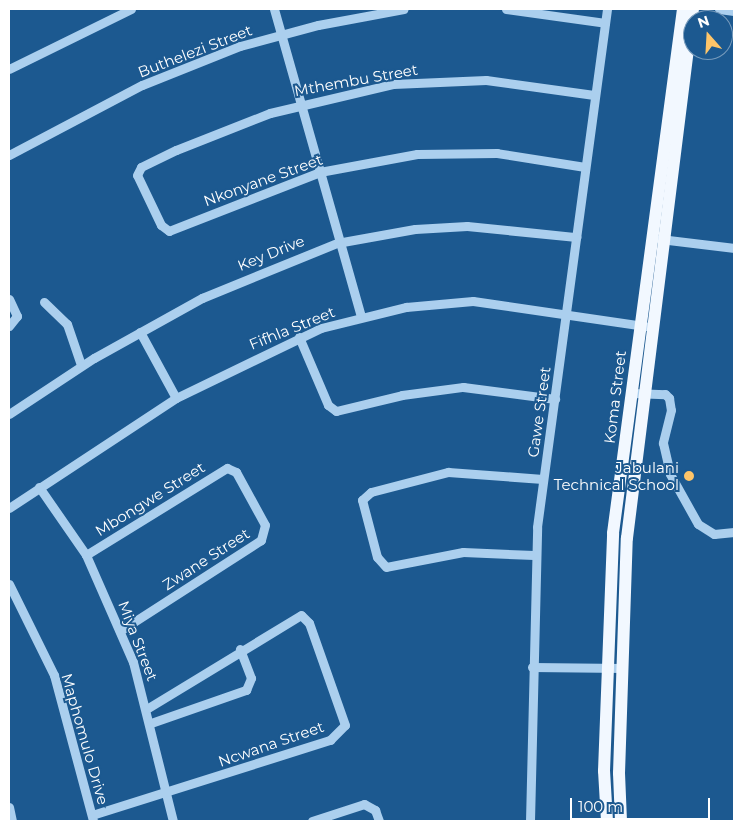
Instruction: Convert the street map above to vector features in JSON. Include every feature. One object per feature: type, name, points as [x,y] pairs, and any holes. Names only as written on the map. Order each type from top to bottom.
[{"type":"main road","name":"Koma Street","points":[[621,821],[627,538],[647,392],[653,328],[657,238],[683,9]]},
{"type":"main road","name":"Koma Street","points":[[606,821],[608,668],[613,540],[640,324],[657,238],[693,9]]},
{"type":"street","points":[[9,69],[131,9]]},
{"type":"street","points":[[274,9],[320,172],[337,243],[361,317]]},
{"type":"street","name":"Buthelezi Street","points":[[9,155],[158,78],[282,33],[404,9]]},
{"type":"street","points":[[506,9],[605,23]]},
{"type":"street","name":"Gawe Street","points":[[530,821],[534,555],[607,9]]},
{"type":"street","points":[[719,9],[734,11]]},
{"type":"street","name":"Mthembu Street","points":[[137,173],[141,167],[176,150],[299,103],[393,84],[452,80],[504,82],[594,95]]},
{"type":"street","name":"Nkonyane Street","points":[[137,173],[161,225],[169,231],[320,172],[417,154],[465,152],[585,167]]},
{"type":"street","name":"Key Drive","points":[[9,414],[82,365],[140,332],[245,278],[337,243],[450,226],[576,237]]},
{"type":"street","points":[[657,238],[734,248]]},
{"type":"street","points":[[9,299],[17,316],[9,326]]},
{"type":"street","points":[[44,302],[67,324],[82,365]]},
{"type":"street","name":"Fifhla Street","points":[[9,508],[176,398],[299,337],[361,317],[432,303],[473,302],[640,324],[653,328]]},
{"type":"street","points":[[140,332],[176,398]]},
{"type":"street","points":[[299,337],[328,404],[336,411],[402,395],[463,387],[555,399]]},
{"type":"street","points":[[632,393],[647,392],[669,398],[671,410],[663,443],[666,463],[693,518],[714,534],[734,532]]},
{"type":"street","name":"Mbongwe Street","points":[[86,555],[229,468]]},
{"type":"street","name":"Zwane Street","points":[[120,632],[264,538],[265,525],[236,472],[229,468]]},
{"type":"street","points":[[534,555],[463,552],[386,567],[377,557],[363,498],[371,492],[448,472],[543,479]]},
{"type":"street","name":"Miya Street","points":[[40,487],[86,555],[120,632],[148,708],[173,821]]},
{"type":"street","name":"Maphomulo Drive","points":[[9,584],[54,675],[93,820]]},
{"type":"street","name":"Ncwana Street","points":[[93,820],[340,733],[344,718],[307,619],[301,615],[291,618],[240,649]]},
{"type":"street","points":[[148,708],[240,649],[251,678],[248,688],[151,723]]},
{"type":"street","points":[[532,667],[623,668]]},
{"type":"street","points":[[312,821],[358,805],[372,806],[379,821]]},
{"type":"street","points":[[9,806],[12,821]]},
{"type":"place","name":"Jabulani Technical School","points":[[689,476]]}]
